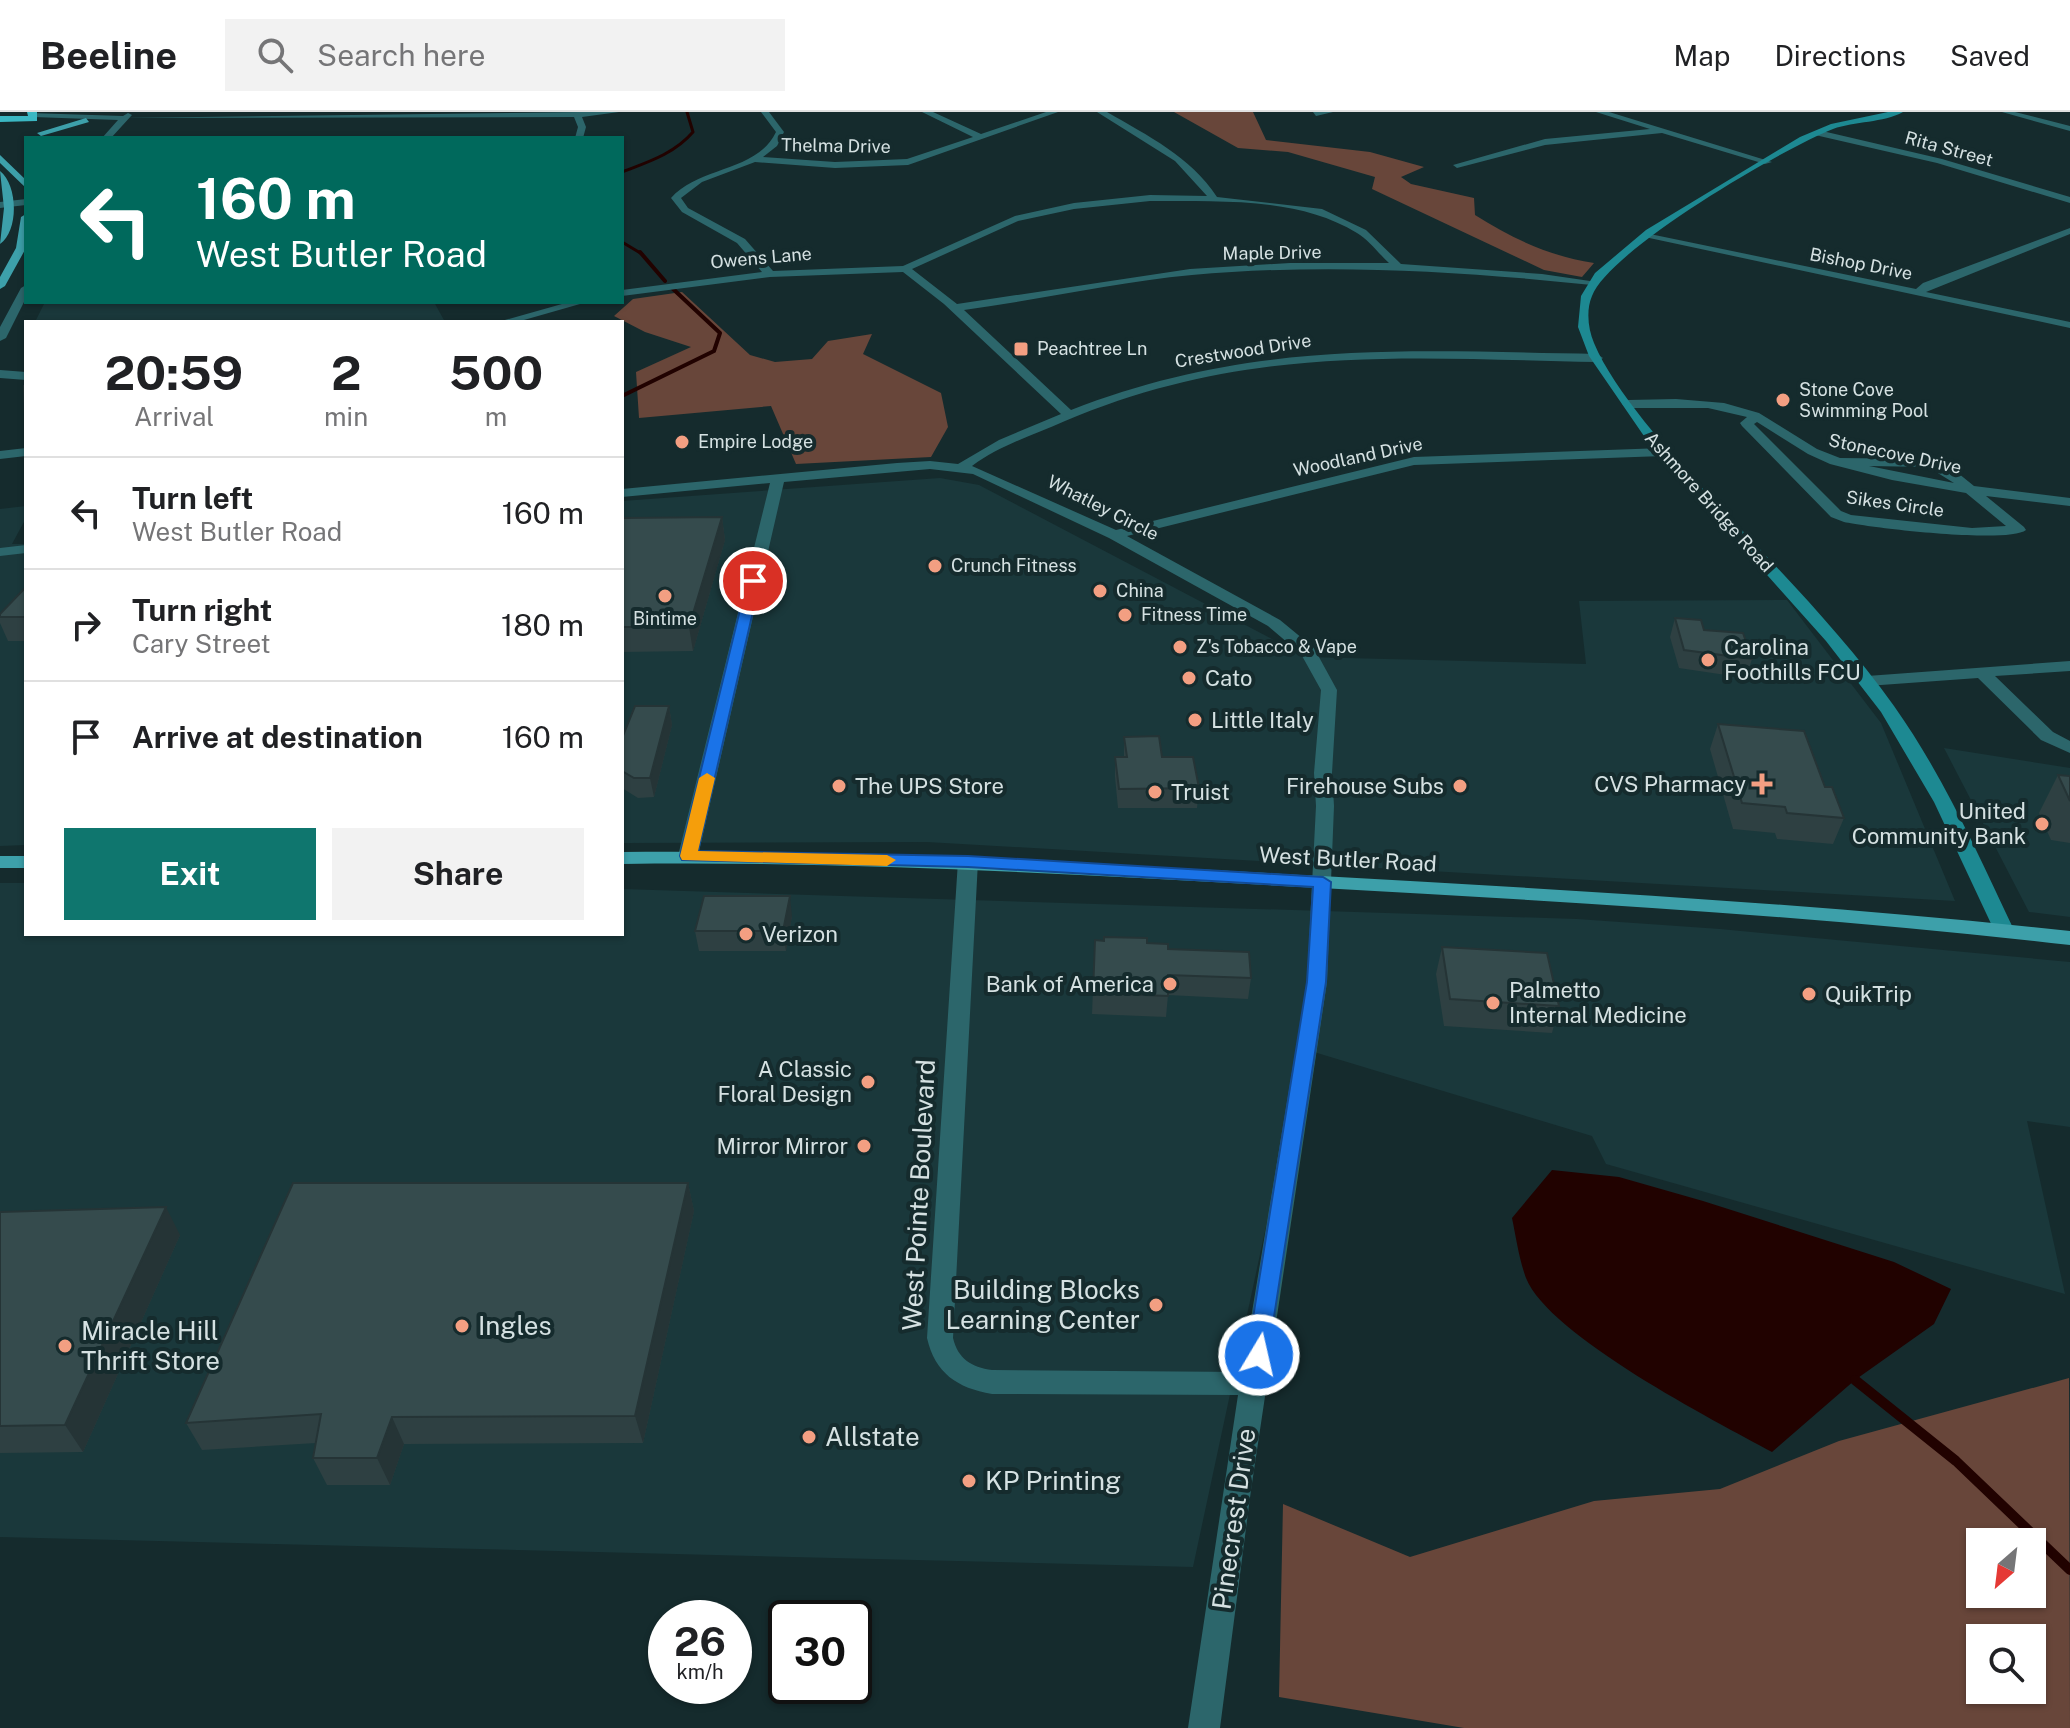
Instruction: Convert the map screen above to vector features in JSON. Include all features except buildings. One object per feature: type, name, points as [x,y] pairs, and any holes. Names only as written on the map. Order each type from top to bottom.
[{"type":"highway","points":[[0,119],[33,115]]},
{"type":"main road","points":[[1592,282],[1645,236],[1818,133],[1849,122],[1899,112]]},
{"type":"main road","points":[[33,115],[43,135],[58,125],[86,120]]},
{"type":"main road","points":[[0,158],[24,183]]},
{"type":"main road","points":[[0,174],[8,223],[0,241]]},
{"type":"main road","points":[[0,286],[24,245]]},
{"type":"main road","name":"Ashmore Bridge Road","points":[[1592,282],[1581,319],[1586,338],[1597,358],[1663,452],[1867,681],[1939,790],[2004,930]]},
{"type":"main road","name":"West Butler Road","points":[[624,858],[688,856],[968,861],[1469,889],[2004,930],[2070,938]]},
{"type":"main road","points":[[0,862],[24,862]]},
{"type":"street","points":[[33,115],[578,116],[615,112]]},
{"type":"street","points":[[765,112],[779,130],[779,138],[752,159],[689,186],[680,192],[676,202],[741,241],[770,274]]},
{"type":"street","points":[[926,112],[982,138]]},
{"type":"street","name":"Thelma Drive","points":[[752,159],[835,165],[901,163],[927,158],[1054,112]]},
{"type":"street","points":[[1101,112],[1194,173],[1213,198]]},
{"type":"street","points":[[1316,114],[1329,112]]},
{"type":"street","points":[[1600,112],[1768,162]]},
{"type":"street","points":[[2006,112],[2070,129]]},
{"type":"street","points":[[33,115],[86,120],[128,115]]},
{"type":"street","points":[[108,136],[128,115]]},
{"type":"street","points":[[578,116],[583,130],[580,136]]},
{"type":"street","points":[[1457,165],[1545,142],[1660,131]]},
{"type":"street","name":"Rita Street","points":[[1818,133],[1939,161],[2070,200]]},
{"type":"street","points":[[1069,414],[1038,391],[954,308],[905,269],[997,226],[1038,213],[1115,201],[1213,198],[1289,205],[1328,214],[1363,232],[1399,268]]},
{"type":"street","points":[[1919,292],[1927,285],[2070,231]]},
{"type":"street","name":"Bishop Drive","points":[[1645,236],[2070,325]]},
{"type":"street","name":"Maple Drive","points":[[954,308],[1194,272],[1399,268],[1497,272],[1592,282]]},
{"type":"street","name":"Owens Lane","points":[[624,293],[770,274],[905,269]]},
{"type":"street","points":[[0,338],[24,292]]},
{"type":"street","points":[[512,320],[572,304]]},
{"type":"street","name":"Crestwood Drive","points":[[962,467],[978,454],[1069,414],[1169,381],[1297,358],[1375,355],[1597,358]]},
{"type":"street","points":[[0,374],[24,376]]},
{"type":"street","name":"Stonecove Drive","points":[[1628,404],[1699,403],[1756,417],[1811,453],[1840,462],[1930,463],[1943,468],[1963,487],[2070,502]]},
{"type":"street","name":"Sikes Circle","points":[[1756,417],[1746,423],[1836,514],[1849,519],[1972,532],[2019,530],[1963,487]]},
{"type":"street","points":[[0,455],[24,452]]},
{"type":"street","name":"Woodland Drive","points":[[1114,535],[1414,461],[1663,452]]},
{"type":"street","name":"Whatley Circle","points":[[624,493],[897,467],[962,467],[1002,480],[1114,535],[1256,611],[1295,639],[1316,662],[1326,681],[1330,700],[1323,773],[1323,882]]},
{"type":"street","points":[[688,856],[778,478]]},
{"type":"street","points":[[0,552],[24,549]]},
{"type":"street","points":[[1867,681],[2070,666]]},
{"type":"street","points":[[1981,672],[2047,736],[2070,748]]},
{"type":"street","name":"West Pointe Boulevard","points":[[968,861],[940,1338],[942,1352],[961,1374],[992,1382],[1254,1384]]},
{"type":"street","name":"Pinecrest Drive","points":[[1204,1728],[1317,982],[1323,882]]},
{"type":"shaded area","points":[[1174,112],[1253,112],[1266,140],[1370,152],[1424,167],[1401,177],[1411,184],[1474,198],[1475,215],[1503,232],[1547,251],[1594,263],[1582,277],[1544,270],[1372,189],[1375,177],[1288,152],[1238,148]]},
{"type":"shaded area","points":[[682,292],[750,355],[775,362],[812,359],[828,341],[872,334],[863,354],[941,393],[948,427],[931,457],[796,464],[771,406],[639,418],[636,372],[691,347],[645,332],[614,316],[633,299]]},
{"type":"shaded area","points":[[44,304],[435,304],[444,320],[36,320]]},
{"type":"shaded area","points":[[940,478],[979,485],[1306,657],[1586,664],[1579,601],[1787,600],[1881,723],[1955,901],[927,842],[624,843],[624,501]]},
{"type":"shaded area","points":[[24,506],[24,522],[12,544],[24,544],[24,845],[0,846],[0,509]]},
{"type":"shaded area","points":[[1944,748],[2070,768],[2070,917],[2029,912]]},
{"type":"shaded area","points":[[0,883],[24,883],[24,936],[624,936],[624,889],[1577,919],[1720,929],[2070,962],[2070,1127],[2027,1121],[2065,1294],[1606,1164],[1592,1136],[1304,1049],[1193,1567],[0,1537]]},
{"type":"shaded area","points":[[1552,1170],[1619,1177],[1703,1201],[1894,1262],[1951,1289],[1934,1324],[1855,1380],[1772,1452],[1636,1375],[1566,1325],[1541,1301],[1526,1278],[1512,1218]]},
{"type":"shaded area","points":[[2069,1378],[2070,1728],[1464,1728],[1279,1697],[1283,1504],[1410,1557],[1594,1501],[1720,1489],[1839,1441]]},
{"type":"waterway","points":[[624,171],[660,156],[686,140],[693,132],[687,112]]},
{"type":"waterway","points":[[624,243],[641,254]]},
{"type":"waterway","points":[[641,254],[665,281]]},
{"type":"waterway","points":[[624,395],[714,351],[720,333],[672,288]]},
{"type":"waterway","points":[[1855,1380],[1956,1461],[2070,1570]]},
{"type":"slow traffic","points":[[707,778],[688,856],[887,860]]},
{"type":"place","name":"Peachtree Ln","points":[[1021,349]]},
{"type":"place","name":"Stone Cove Swimming Pool","points":[[1783,400]]},
{"type":"place","name":"Empire Lodge","points":[[682,442]]},
{"type":"place","name":"Crunch Fitness","points":[[935,566]]},
{"type":"place","name":"China","points":[[1100,591]]},
{"type":"place","name":"Bintime","points":[[665,596]]},
{"type":"place","name":"Fitness Time","points":[[1125,615]]},
{"type":"place","name":"Z's Tobacco & Vape","points":[[1180,647]]},
{"type":"place","name":"Carolina Foothills FCU","points":[[1708,660]]},
{"type":"place","name":"Cato","points":[[1189,678]]},
{"type":"place","name":"Little Italy","points":[[1195,720]]},
{"type":"place","name":"CVS Pharmacy","points":[[1762,784]]},
{"type":"place","name":"The UPS Store","points":[[839,786]]},
{"type":"place","name":"Firehouse Subs","points":[[1460,786]]},
{"type":"place","name":"Truist","points":[[1155,792]]},
{"type":"place","name":"United Community Bank","points":[[2042,824]]},
{"type":"place","name":"Verizon","points":[[746,934]]},
{"type":"place","name":"Bank of America","points":[[1170,984]]},
{"type":"place","name":"QuikTrip","points":[[1809,994]]},
{"type":"place","name":"Palmetto Internal Medicine","points":[[1493,1003]]},
{"type":"place","name":"A Classic Floral Design","points":[[868,1082]]},
{"type":"place","name":"Mirror Mirror","points":[[864,1146]]},
{"type":"place","name":"Building Blocks Learning Center","points":[[1156,1305]]},
{"type":"place","name":"Ingles","points":[[462,1326]]},
{"type":"place","name":"Miracle Hill Thrift Store","points":[[65,1346]]},
{"type":"place","name":"Allstate","points":[[809,1437]]},
{"type":"place","name":"KP Printing","points":[[969,1481]]},
{"type":"route","points":[[753,581],[688,856],[968,861],[1323,882],[1317,982],[1259,1355]]}]
